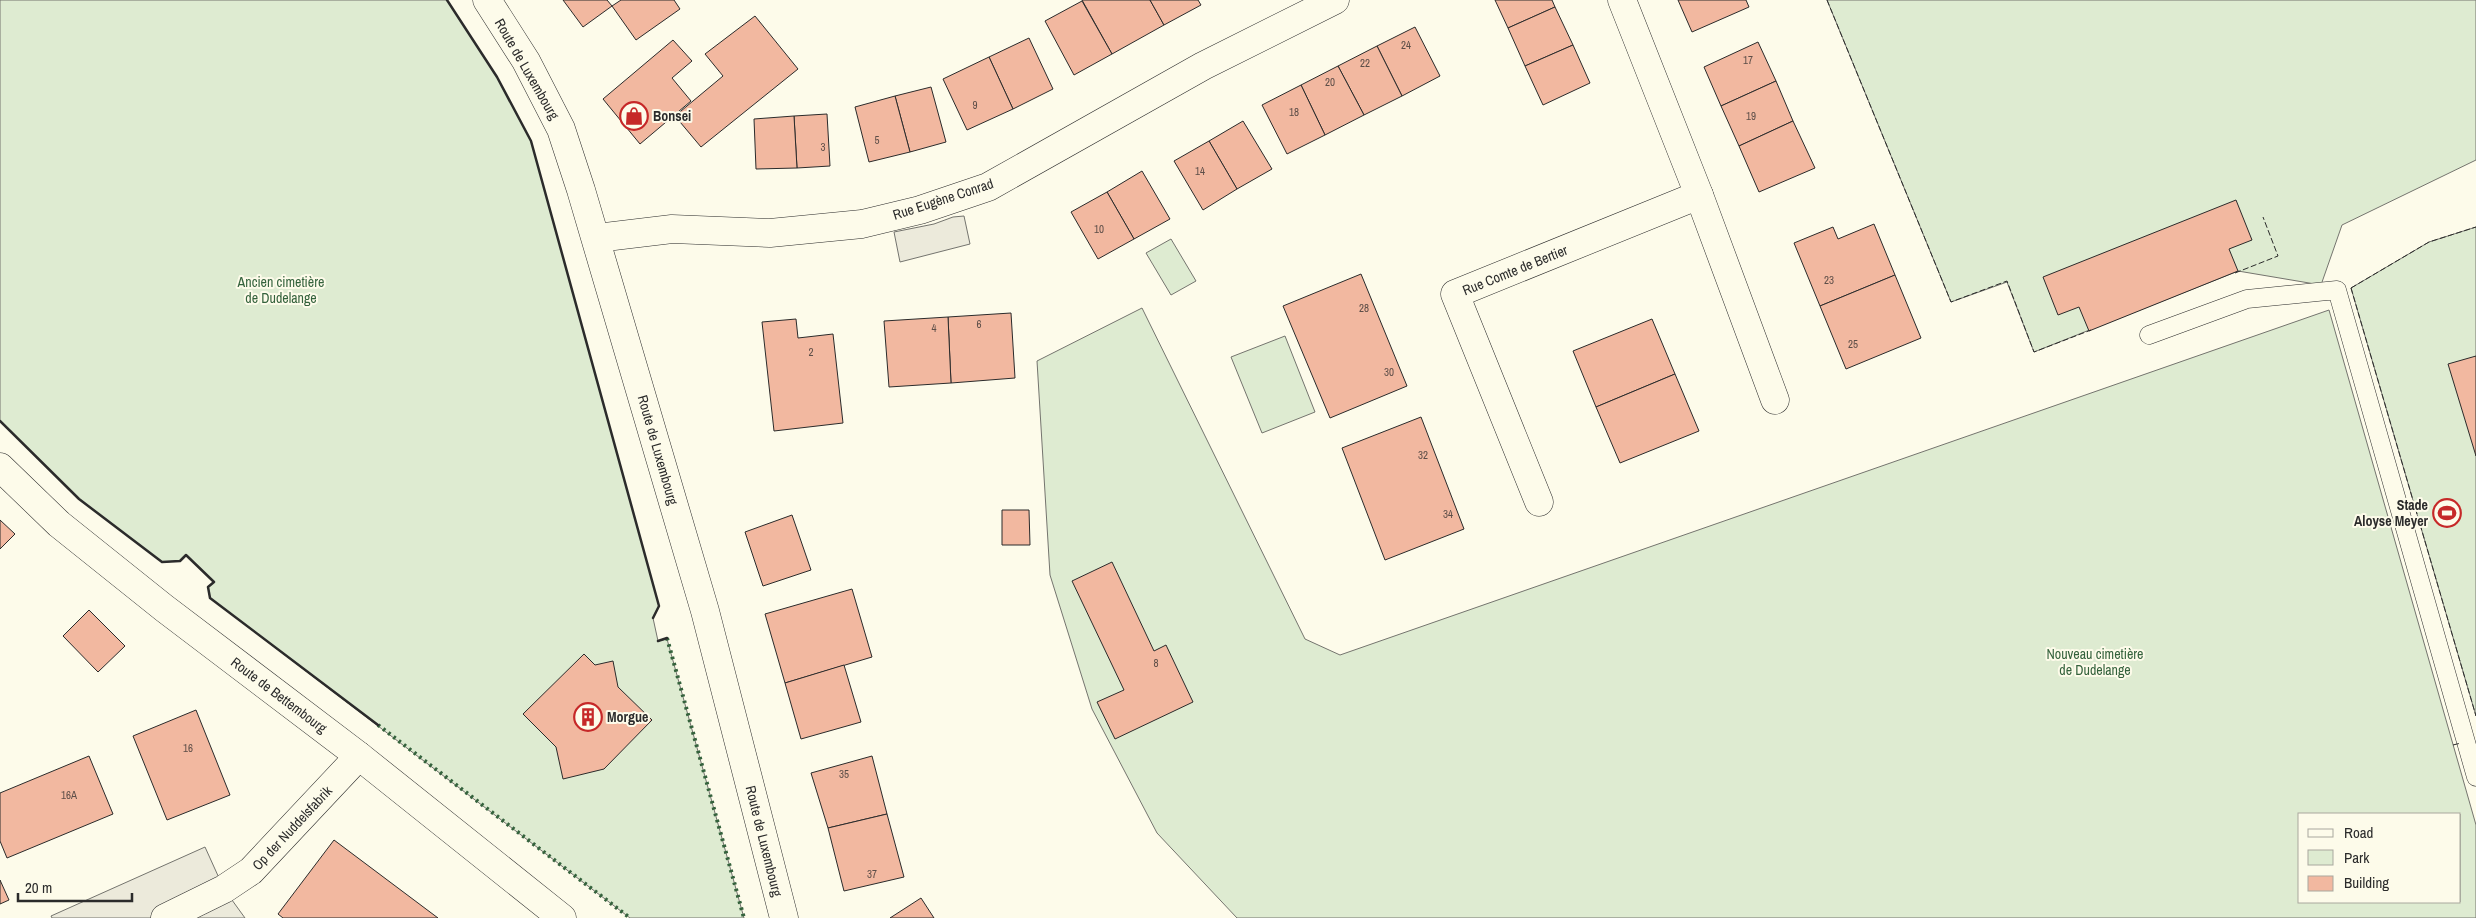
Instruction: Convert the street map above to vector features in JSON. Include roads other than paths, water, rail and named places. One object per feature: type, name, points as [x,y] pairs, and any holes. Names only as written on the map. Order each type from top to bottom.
[{"type":"street","name":"Route de Luxembourg","points":[[487,0],[526,61],[561,129],[597,238],[705,611],[784,918]]},
{"type":"street","name":"Rue Eugène Conrad","points":[[597,238],[672,229],[770,233],[862,224],[920,210],[988,187],[1203,66],[1335,0]]},
{"type":"street","points":[[1622,0],[1700,195],[1775,400]]},
{"type":"street","name":"Rue Comte de Bertier","points":[[1539,502],[1455,294],[1700,195]]},
{"type":"street","name":"Route de Bettembourg","points":[[0,467],[60,524],[149,596],[359,756],[562,918]]},
{"type":"street","name":"Op der Nuddelsfabrik","points":[[164,918],[224,889],[251,871],[359,756]]},
{"type":"lane","points":[[2149,335],[2247,299],[2337,290],[2476,777]]},
{"type":"place","name":"Bonsei","points":[[634,116]]},
{"type":"place","name":"Stade Aloyse Meyer","points":[[2447,513]]},
{"type":"place","name":"Morgue","points":[[588,717]]},
{"type":"park label","name":"Ancien cimetière de Dudelange","points":[[281,290]]},
{"type":"park label","name":"Nouveau cimetière de Dudelange","points":[[2095,662]]}]
